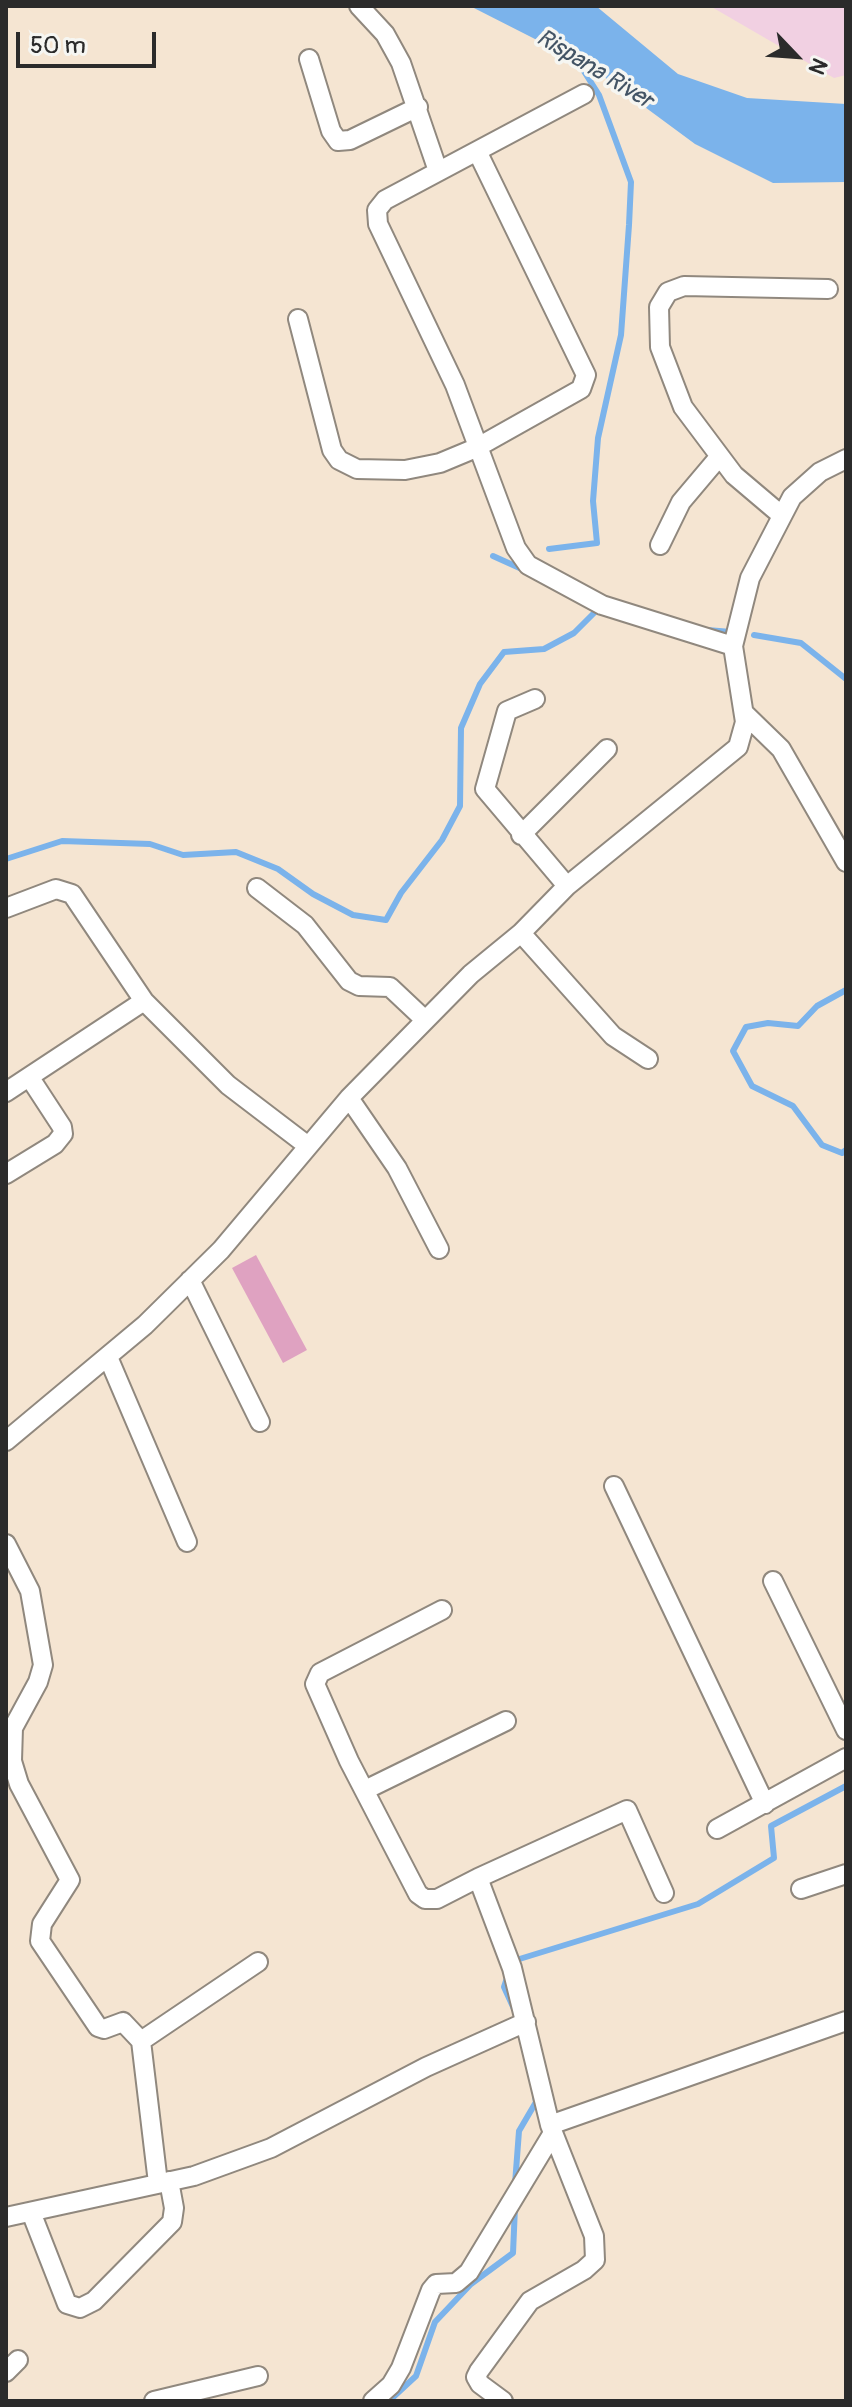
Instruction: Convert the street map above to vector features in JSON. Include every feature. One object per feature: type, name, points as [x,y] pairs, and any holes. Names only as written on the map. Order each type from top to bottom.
[{"type":"street","points":[[359,6],[385,34],[418,107],[438,171]]},
{"type":"street","points":[[309,59],[331,131],[338,141],[350,140],[418,107]]},
{"type":"street","points":[[584,94],[385,200],[376,216],[455,385],[476,448],[516,548],[528,565],[602,605],[733,646]]},
{"type":"street","points":[[298,319],[332,450],[339,460],[368,472],[405,470],[440,463],[476,448],[581,389],[586,375],[477,151]]},
{"type":"street","points":[[780,514],[719,457],[683,407],[660,347],[659,307],[663,299],[684,286],[828,289]]},
{"type":"street","points":[[660,545],[681,502],[719,457]]},
{"type":"street","points":[[6,1441],[108,1357],[221,1250],[349,1098],[424,1019],[521,933],[567,886],[738,747],[745,731],[733,646],[750,578],[780,514],[792,497],[820,472],[846,459]]},
{"type":"street","points":[[535,699],[507,711],[485,786],[488,795],[567,886]]},
{"type":"street","points":[[744,713],[781,749],[846,862]]},
{"type":"street","points":[[521,835],[607,749]]},
{"type":"street","points":[[257,888],[305,925],[349,981],[359,986],[390,987],[424,1019]]},
{"type":"street","points":[[6,908],[56,889],[72,894],[144,1001],[228,1085],[308,1146]]},
{"type":"street","points":[[521,933],[613,1036],[648,1059]]},
{"type":"street","points":[[6,1092],[144,1001]]},
{"type":"street","points":[[6,1174],[55,1144],[63,1134],[62,1127],[30,1078]]},
{"type":"street","points":[[349,1098],[397,1168],[439,1249]]},
{"type":"street","points":[[190,1280],[260,1422]]},
{"type":"street","points":[[108,1357],[187,1542]]},
{"type":"street","points":[[614,1486],[765,1804]]},
{"type":"street","points":[[6,1544],[30,1591],[43,1665],[38,1682],[13,1728],[12,1761],[19,1784],[70,1880],[42,1924],[40,1941],[98,2027],[104,2029],[123,2022],[141,2041],[163,2182],[174,2208],[172,2222],[94,2301],[80,2308],[67,2304],[31,2212]]},
{"type":"street","points":[[773,1581],[846,1730]]},
{"type":"street","points":[[442,1610],[320,1673],[315,1680],[365,1790],[421,1897],[437,1899],[624,1810],[630,1814],[664,1893]]},
{"type":"street","points":[[365,1790],[506,1721]]},
{"type":"street","points":[[717,1829],[846,1758]]},
{"type":"street","points":[[801,1889],[846,1874]]},
{"type":"street","points":[[478,1878],[510,1964],[551,2129],[594,2236],[595,2260],[584,2270],[530,2301],[479,2371],[476,2377],[480,2384],[503,2401]]},
{"type":"street","points":[[141,2041],[258,1962]]},
{"type":"street","points":[[373,2401],[391,2385],[401,2368],[431,2290],[436,2284],[456,2283],[465,2278],[523,2183],[551,2129],[846,2021]]},
{"type":"street","points":[[6,2217],[194,2176],[271,2148],[524,2023]]},
{"type":"street","points":[[154,2401],[258,2376]]},
{"type":"shaded area","points":[[710,6],[846,6],[846,75],[834,78]]},
{"type":"water","points":[[470,6],[596,6],[678,74],[747,98],[846,104],[846,182],[773,183],[695,144],[592,68]]},
{"type":"building","points":[[256,1255],[307,1350],[283,1363],[232,1268]]},
{"type":"waterway","name":"Rispana River","points":[[549,549],[597,543],[593,501],[598,438],[621,335],[629,225],[631,182],[599,95],[575,57]]},
{"type":"waterway","points":[[493,556],[524,570]]},
{"type":"waterway","points":[[6,859],[62,841],[150,844],[183,855],[236,852],[278,869],[313,894],[353,915],[386,920],[401,893],[442,840],[460,806],[461,728],[480,684],[504,652],[544,649],[574,633],[601,606]]},
{"type":"waterway","points":[[707,630],[731,632]]},
{"type":"waterway","points":[[754,635],[801,643],[846,679]]},
{"type":"waterway","points":[[846,990],[817,1006],[798,1026],[768,1023],[746,1027],[733,1051],[752,1086],[793,1106],[822,1145],[842,1153],[846,1150]]},
{"type":"waterway","points":[[513,1961],[698,1904],[774,1858],[771,1826],[846,1786]]},
{"type":"waterway","points":[[508,1975],[504,1987],[514,2009]]},
{"type":"waterway","points":[[515,2184],[519,2131],[536,2102],[535,2096]]},
{"type":"waterway","points":[[389,2401],[416,2376],[435,2322],[471,2284],[513,2253],[515,2207]]}]
